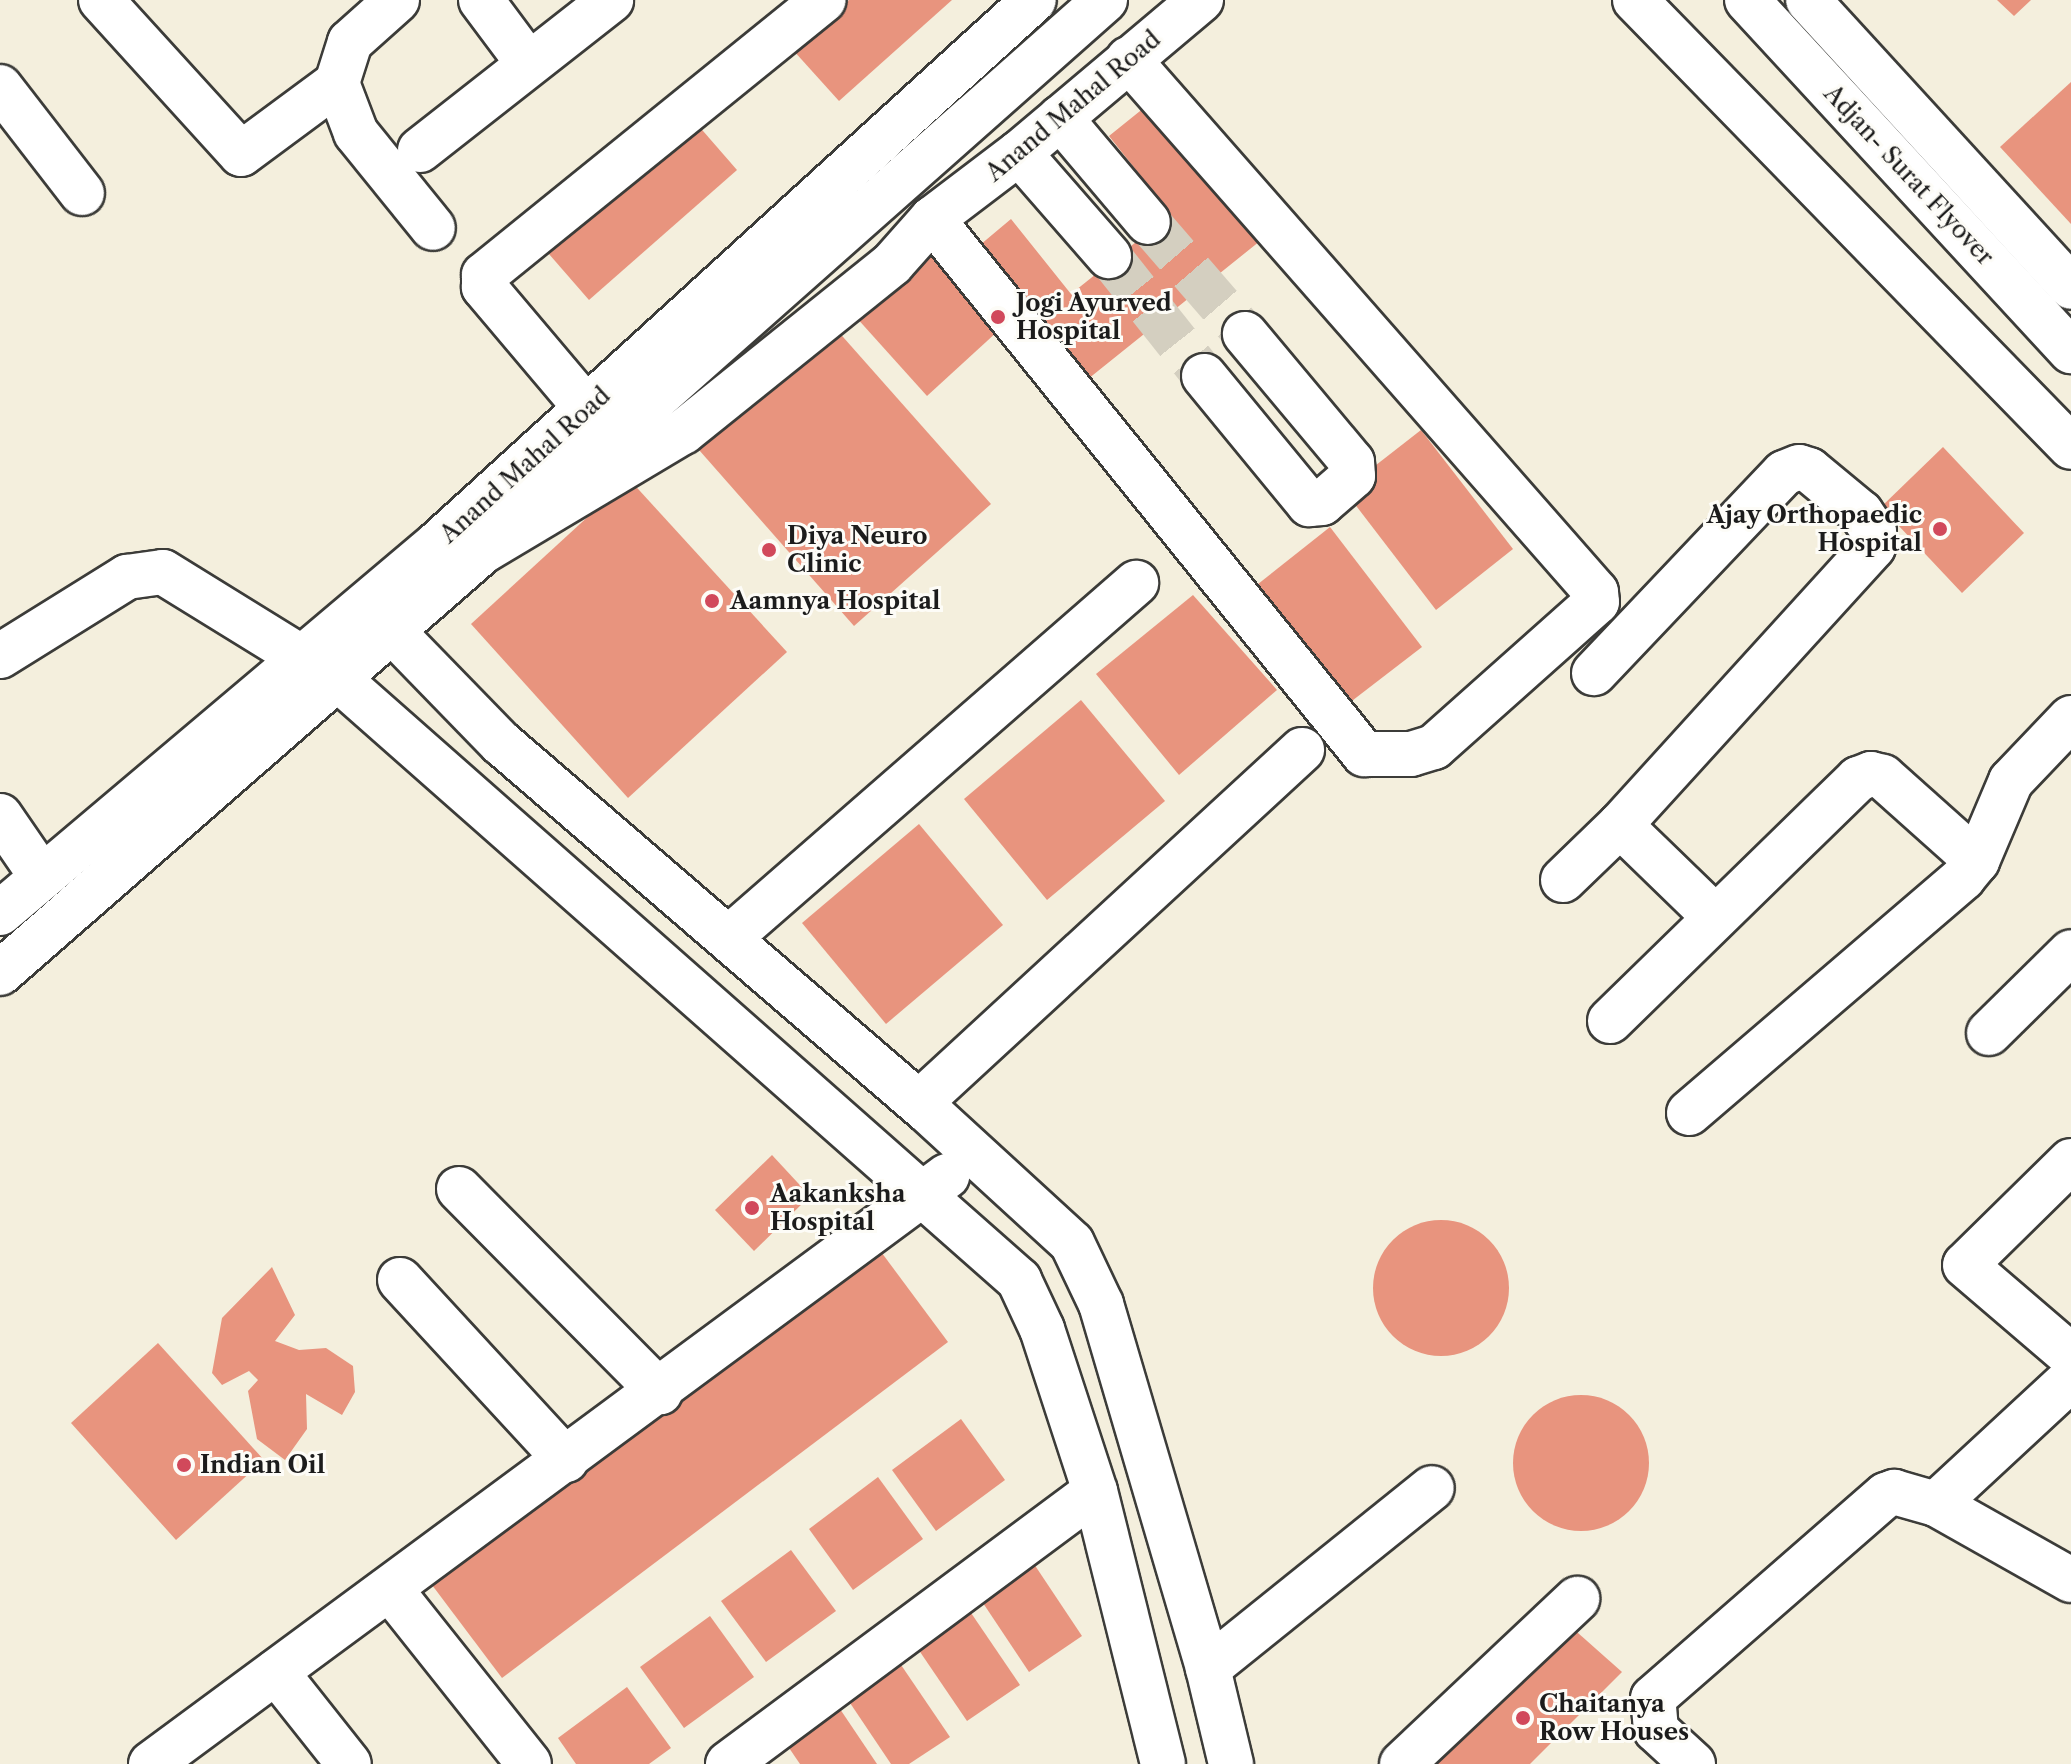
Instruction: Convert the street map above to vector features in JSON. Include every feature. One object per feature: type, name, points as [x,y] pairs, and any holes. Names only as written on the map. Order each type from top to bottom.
[{"type":"main road","points":[[101,0],[241,154],[337,83],[350,42],[394,1]]},
{"type":"main road","points":[[481,0],[528,63]]},
{"type":"main road","points":[[420,150],[611,0]]},
{"type":"main road","points":[[599,426],[484,287],[484,275],[823,0]]},
{"type":"main road","name":"Anand Mahal Road","points":[[0,973],[331,666],[599,426],[1034,0]]},
{"type":"main road","points":[[331,666],[391,630],[483,551],[599,426],[1105,0]]},
{"type":"main road","name":"Anand Mahal Road","points":[[483,551],[683,432],[892,264],[932,219],[1019,153],[1201,0]]},
{"type":"main road","points":[[1635,0],[2071,447]]},
{"type":"main road","name":"Adjan- Surat Flyover","points":[[1747,0],[2071,351]]},
{"type":"main road","points":[[1808,0],[2071,287]]},
{"type":"main road","points":[[932,219],[1364,754],[1411,754],[1434,747],[1597,602],[1596,592],[1128,59]]},
{"type":"main road","points":[[337,83],[356,133],[433,228]]},
{"type":"main road","points":[[0,87],[82,193]]},
{"type":"main road","points":[[1060,118],[1148,222]]},
{"type":"main road","points":[[1019,153],[1109,256]]},
{"type":"main road","points":[[1204,376],[1309,504],[1322,503],[1353,476],[1352,462],[1245,334]]},
{"type":"main road","points":[[1563,880],[1620,825],[1873,547],[1874,532],[1861,513],[1809,470],[1799,467],[1784,473],[1594,673]]},
{"type":"main road","points":[[0,656],[127,577],[163,572],[331,666],[458,790],[927,1194],[1019,1280],[1042,1329],[1095,1491],[1163,1764]]},
{"type":"main road","points":[[730,937],[1136,583]]},
{"type":"main road","points":[[391,630],[501,743],[730,937],[975,1152],[1072,1243],[1101,1304],[1208,1668],[1231,1764]]},
{"type":"main road","name":"Anand Mahal Road","points":[[0,913],[42,877],[331,666]]},
{"type":"main road","points":[[1689,1113],[1977,861],[2011,781],[2071,718]]},
{"type":"main road","points":[[919,1103],[1302,750]]},
{"type":"main road","points":[[1610,1021],[1858,779],[1871,774],[1883,777],[1977,861]]},
{"type":"main road","points":[[0,816],[42,877]]},
{"type":"main road","points":[[1620,825],[1715,917]]},
{"type":"main road","points":[[1989,1033],[2071,952]]},
{"type":"main road","points":[[151,1764],[927,1194],[975,1152]]},
{"type":"main road","points":[[2071,1161],[1965,1265],[2071,1356]]},
{"type":"main road","points":[[459,1189],[660,1392]]},
{"type":"main road","points":[[400,1280],[566,1460]]},
{"type":"main road","points":[[1936,1504],[2071,1379]]},
{"type":"main road","points":[[1208,1668],[1432,1488]]},
{"type":"main road","points":[[728,1764],[1095,1491]]},
{"type":"main road","points":[[1693,1764],[1656,1730],[1653,1698],[1886,1495],[1894,1492],[1936,1504],[2071,1580]]},
{"type":"main road","points":[[390,1589],[529,1764]]},
{"type":"main road","points":[[1402,1764],[1577,1599]]},
{"type":"main road","points":[[276,1672],[349,1764]]},
{"type":"building","points":[[849,0],[952,0],[839,101],[793,50]]},
{"type":"building","points":[[1997,0],[2031,0],[2014,16]]},
{"type":"building","points":[[2071,82],[2071,224],[2000,147]]},
{"type":"building","points":[[1150,103],[1260,241],[1088,379],[980,245],[1011,219],[1071,294],[1171,214],[1109,136]]},
{"type":"building","points":[[690,116],[737,170],[589,300],[542,246]]},
{"type":"building","points":[[938,240],[1010,320],[927,396],[855,316]]},
{"type":"building","points":[[828,320],[991,504],[854,626],[692,442]]},
{"type":"building","points":[[1421,430],[1513,549],[1436,610],[1344,490]]},
{"type":"building","points":[[1943,447],[2024,533],[1962,593],[1881,507]]},
{"type":"building","points":[[629,479],[787,652],[628,798],[471,624]]},
{"type":"building","points":[[1330,527],[1422,647],[1344,707],[1253,588]]},
{"type":"building","points":[[1193,595],[1277,690],[1179,775],[1096,674]]},
{"type":"building","points":[[1081,700],[1165,801],[1047,900],[964,799]]},
{"type":"building","points":[[919,824],[1003,925],[886,1024],[802,923]]},
{"type":"building","points":[[772,1155],[810,1196],[754,1251],[715,1210]]},
{"type":"building","points":[[1441,1220],[1467,1225],[1489,1240],[1504,1262],[1509,1288],[1504,1314],[1489,1336],[1467,1351],[1441,1356],[1415,1351],[1393,1336],[1378,1314],[1373,1288],[1378,1262],[1393,1240],[1415,1225]]},
{"type":"building","points":[[873,1241],[948,1342],[502,1678],[426,1577]]},
{"type":"building","points":[[272,1267],[295,1315],[275,1341],[299,1350],[326,1348],[353,1366],[355,1392],[342,1415],[306,1394],[307,1429],[285,1460],[257,1439],[248,1391],[258,1380],[249,1371],[222,1385],[212,1373],[222,1318]]},
{"type":"building","points":[[158,1343],[264,1460],[176,1540],[71,1423]]},
{"type":"building","points":[[1581,1395],[1607,1400],[1629,1415],[1644,1437],[1649,1463],[1644,1489],[1629,1511],[1607,1526],[1581,1531],[1555,1526],[1533,1511],[1518,1489],[1513,1463],[1518,1437],[1533,1415],[1555,1400]]},
{"type":"building","points":[[961,1419],[1005,1480],[936,1531],[892,1470]]},
{"type":"building","points":[[878,1477],[923,1539],[853,1590],[809,1529]]},
{"type":"building","points":[[791,1550],[836,1611],[766,1662],[721,1601]]},
{"type":"building","points":[[1030,1558],[1082,1636],[1029,1672],[977,1594]]},
{"type":"building","points":[[967,1607],[1020,1685],[967,1721],[914,1643]]},
{"type":"building","points":[[710,1616],[754,1677],[684,1728],[640,1667]]},
{"type":"building","name":"Chaitanya Row Houses","points":[[1569,1625],[1622,1672],[1530,1764],[1422,1764]]},
{"type":"building","points":[[897,1659],[950,1737],[909,1764],[891,1764],[844,1694]]},
{"type":"building","points":[[627,1687],[671,1748],[649,1764],[576,1764],[558,1738]]},
{"type":"building","points":[[840,1709],[877,1764],[800,1764],[787,1745]]},
{"type":"tunnel","points":[[1148,222],[1245,334]]},
{"type":"tunnel","points":[[1109,256],[1204,376]]},
{"type":"place","name":"Jogi Ayurved Hospital","points":[[998,317]]},
{"type":"place","name":"Ajay Orthopaedic Hospital","points":[[1940,529]]},
{"type":"place","name":"Diya Neuro Clinic","points":[[769,550]]},
{"type":"place","name":"Aamnya Hospital","points":[[712,601]]},
{"type":"place","name":"Aakanksha Hospital","points":[[752,1208]]},
{"type":"place","name":"Indian Oil","points":[[184,1465]]},
{"type":"place","name":"Chaitanya Row Houses","points":[[1523,1718]]}]
